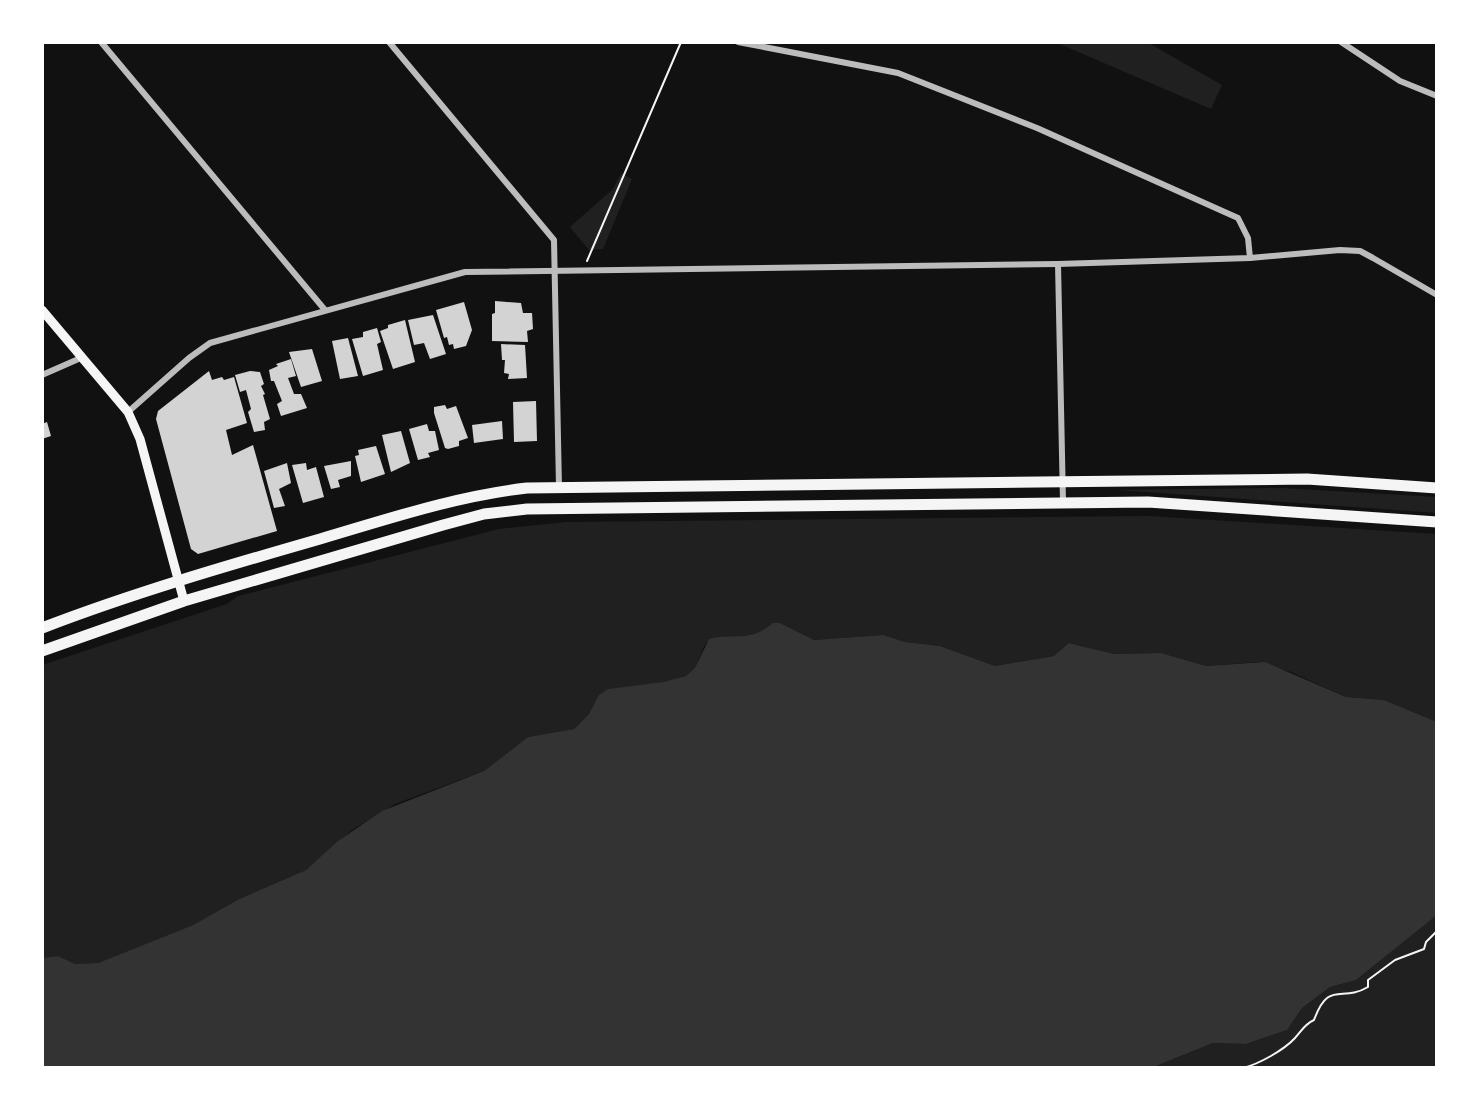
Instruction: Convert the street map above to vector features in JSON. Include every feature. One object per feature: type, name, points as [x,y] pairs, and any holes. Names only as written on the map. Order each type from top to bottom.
[{"type":"highway","points":[[42,628],[179,579],[495,492],[559,487],[1307,479],[1437,488]]},
{"type":"highway","points":[[42,651],[184,601],[443,525],[484,514],[527,509],[1148,502],[1437,522]]},
{"type":"main road","points":[[42,310],[128,412],[140,439],[184,601]]},
{"type":"street","points":[[101,42],[325,310]]},
{"type":"street","points":[[389,42],[554,240],[557,269],[559,487]]},
{"type":"street","points":[[738,42],[898,73],[1037,128],[1238,218],[1248,238],[1250,258]]},
{"type":"street","points":[[1341,42],[1400,81],[1437,96]]},
{"type":"street","points":[[128,412],[210,343],[465,272],[1058,264],[1250,258],[1340,250],[1360,251],[1437,295]]},
{"type":"street","points":[[1058,264],[1063,502]]},
{"type":"street","points":[[42,375],[83,357]]},
{"type":"path","points":[[584,269],[681,42]]},
{"type":"path","points":[[1243,1068],[1296,1037],[1314,1020],[1325,999],[1339,992],[1344,995],[1362,991],[1368,987],[1368,980],[1395,960],[1424,949],[1426,942],[1437,931]]},
{"type":"shaded area","points":[[1055,42],[1147,42],[1222,85],[1211,109]]},
{"type":"shaded area","points":[[621,173],[632,179],[603,249],[589,250],[570,227],[613,189]]},
{"type":"shaded area","points":[[1282,488],[1437,497],[1437,513],[1119,490]]},
{"type":"shaded area","points":[[1148,516],[1437,534],[1437,722],[1384,700],[1346,697],[1291,672],[1258,662],[1206,666],[1161,653],[1114,654],[1070,643],[1054,656],[995,666],[940,646],[905,642],[885,635],[814,640],[780,623],[773,623],[753,636],[710,640],[692,672],[676,680],[608,689],[574,729],[528,737],[484,771],[395,804],[352,830],[306,870],[239,899],[193,925],[98,963],[75,964],[58,956],[42,958],[42,665],[227,604],[238,596],[499,529],[566,522]]},
{"type":"shaded area","points":[[773,623],[780,623],[814,640],[884,635],[905,642],[940,646],[995,666],[1054,656],[1069,643],[1114,654],[1161,653],[1206,666],[1265,662],[1346,697],[1384,700],[1437,722],[1437,915],[1356,980],[1330,987],[1302,1008],[1287,1030],[1246,1044],[1213,1043],[1151,1068],[42,1068],[42,958],[58,956],[75,964],[98,963],[193,925],[239,899],[306,870],[338,841],[382,811],[484,771],[528,737],[574,729],[589,714],[599,695],[608,689],[686,676],[695,668],[709,639],[749,635]]},
{"type":"shaded area","points":[[1437,915],[1437,1068],[1151,1068],[1213,1043],[1246,1044],[1287,1030],[1302,1008],[1330,987],[1356,980]]},
{"type":"building","points":[[495,301],[521,303],[523,313],[532,313],[533,329],[527,331],[528,342],[492,341]]},
{"type":"building","points":[[464,302],[472,330],[466,346],[454,349],[447,337],[444,338],[436,310]]},
{"type":"building","points":[[433,315],[446,354],[430,359],[424,343],[414,345],[408,320]]},
{"type":"building","points":[[405,320],[415,362],[393,369],[380,331]]},
{"type":"building","points":[[377,328],[383,370],[363,376],[352,339],[363,337],[363,332]]},
{"type":"building","points":[[348,338],[358,376],[340,379],[332,341]]},
{"type":"building","points":[[501,344],[525,345],[527,378],[508,379],[509,374],[504,373]]},
{"type":"building","points":[[312,349],[322,381],[301,387],[289,352]]},
{"type":"building","points":[[291,359],[296,376],[288,378],[294,394],[301,394],[307,408],[281,416],[277,404],[282,401],[274,381],[271,381],[269,370]]},
{"type":"building","points":[[209,371],[212,380],[234,377],[247,423],[226,430],[232,455],[253,445],[277,531],[198,554],[191,549],[156,419],[158,411]]},
{"type":"building","points":[[260,372],[270,419],[264,422],[265,430],[254,432],[246,390],[240,392],[235,375]]},
{"type":"building","points":[[536,401],[537,441],[514,442],[513,402]]},
{"type":"building","points":[[445,405],[447,409],[456,406],[468,438],[459,441],[459,446],[448,449],[445,448],[434,413],[434,407]]},
{"type":"building","points":[[502,421],[503,439],[474,443],[472,425]]},
{"type":"building","points":[[47,422],[51,436],[42,439],[42,424]]},
{"type":"building","points":[[427,424],[429,431],[435,431],[439,450],[428,453],[430,457],[418,460],[409,429]]},
{"type":"building","points":[[401,431],[410,463],[391,472],[382,435]]},
{"type":"building","points":[[376,446],[385,474],[361,482],[355,456],[359,455],[358,450]]},
{"type":"building","points":[[351,461],[351,476],[338,480],[340,487],[331,489],[324,466]]},
{"type":"building","points":[[287,463],[291,483],[279,489],[285,506],[274,508],[264,471]]},
{"type":"building","points":[[306,463],[307,470],[316,467],[324,497],[303,503],[292,465]]}]
